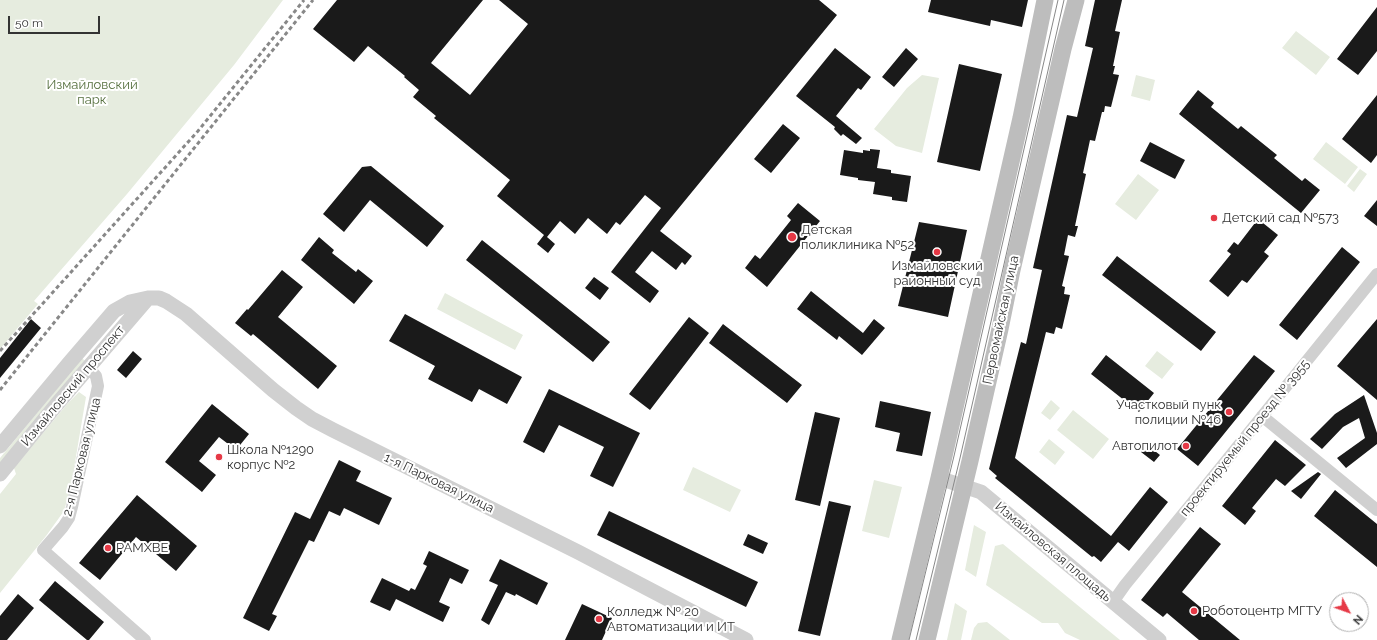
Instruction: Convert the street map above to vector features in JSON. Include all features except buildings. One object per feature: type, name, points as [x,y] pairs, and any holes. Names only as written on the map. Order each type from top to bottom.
[{"type":"main road","name":"Первомайская улица","points":[[900,640],[939,478],[1021,118],[1045,0]]},
{"type":"main road","name":"Первомайская улица","points":[[927,640],[964,486],[1063,49],[1076,0]]},
{"type":"street","name":"проектируемый проезд № 3955","points":[[1113,602],[1125,585],[1377,274]]},
{"type":"street","name":"Измайловский проспект","points":[[0,474],[88,367],[150,298]]},
{"type":"street","name":"Измайловский проспект","points":[[0,446],[114,310],[130,302],[150,298]]},
{"type":"street","name":"1-я Парковая улица","points":[[150,298],[159,298],[182,311],[273,390],[312,419],[578,552],[746,640]]},
{"type":"street","name":"2-я Парковая улица","points":[[88,367],[96,376],[98,386],[72,507],[69,518],[43,550],[145,640]]},
{"type":"street","points":[[1262,416],[1377,510]]},
{"type":"street","name":"Измайловская площадь","points":[[939,478],[980,492],[1160,640]]},
{"type":"green space","name":"Измайловский парк","points":[[0,0],[283,0],[234,65],[127,194],[34,301],[38,304],[0,349]]},
{"type":"green space","points":[[1296,31],[1330,57],[1316,75],[1282,48]]},
{"type":"green space","points":[[922,75],[939,78],[922,153],[896,146],[874,129],[907,88]]},
{"type":"green space","points":[[1136,75],[1155,80],[1150,101],[1131,96]]},
{"type":"green space","points":[[1326,142],[1358,167],[1345,184],[1313,159]]},
{"type":"green space","points":[[1360,169],[1367,174],[1354,192],[1347,186]]},
{"type":"green space","points":[[1138,174],[1159,190],[1136,220],[1115,204]]},
{"type":"green space","points":[[445,293],[523,335],[515,350],[437,309]]},
{"type":"green space","points":[[1157,351],[1174,364],[1162,379],[1145,366]]},
{"type":"green space","points":[[82,358],[86,362],[0,467],[0,458]]},
{"type":"green space","points":[[79,392],[86,397],[71,486],[64,511],[0,593],[0,494],[16,474],[14,468],[68,403]]},
{"type":"green space","points":[[1051,400],[1060,408],[1050,420],[1041,413]]},
{"type":"green space","points":[[1073,410],[1109,439],[1093,459],[1057,430]]},
{"type":"green space","points":[[1049,439],[1065,452],[1055,465],[1039,452]]},
{"type":"green space","points":[[693,467],[741,490],[730,512],[683,490]]},
{"type":"green space","points":[[874,480],[902,487],[889,538],[862,531]]},
{"type":"green space","points":[[974,525],[986,532],[976,577],[965,570]]},
{"type":"green space","points":[[1003,544],[1120,640],[1080,640],[1065,633],[1058,623],[1042,623],[986,585],[995,546]]},
{"type":"green space","points":[[955,603],[967,611],[961,640],[947,640]]},
{"type":"green space","points":[[987,622],[1010,640],[971,640],[974,628],[978,623]]},
{"type":"tram line","points":[[909,640],[954,456],[1058,0]]},
{"type":"tram line","points":[[916,640],[960,458],[1064,0]]},
{"type":"railway","points":[[0,351],[198,131],[304,0]]},
{"type":"railway","points":[[0,390],[313,0]]},
{"type":"place","name":"Детский сад №573","points":[[1214,218]]},
{"type":"place","name":"Детская поликлиника №52","points":[[792,237]]},
{"type":"place","name":"Измайловский районный суд","points":[[937,252]]},
{"type":"place","name":"Участковый пунк полиции №46","points":[[1229,412]]},
{"type":"place","name":"Автопилот","points":[[1186,446]]},
{"type":"place","name":"Школа №1290 корпус №2","points":[[219,457]]},
{"type":"place","name":"РАМХВЕ","points":[[108,548]]},
{"type":"place","name":"Роботоцентр МГТУ","points":[[1194,611]]},
{"type":"place","name":"Колледж № 20 Автоматизации и ИТ","points":[[599,619]]}]
